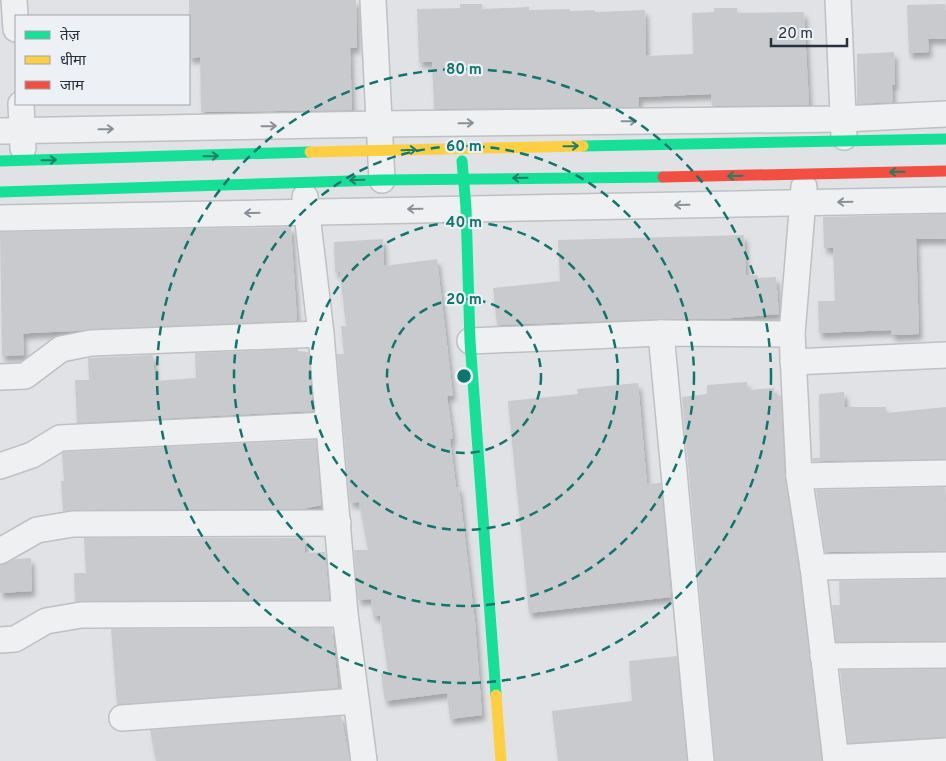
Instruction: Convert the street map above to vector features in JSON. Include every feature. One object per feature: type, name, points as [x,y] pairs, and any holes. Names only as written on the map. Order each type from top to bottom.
[{"type":"main road","points":[[12,161],[380,152],[844,130],[946,139]]},
{"type":"main road","points":[[461,148],[466,208],[470,341],[501,761]]},
{"type":"main road","points":[[0,192],[462,178],[804,175],[946,171]]},
{"type":"street","points":[[14,0],[15,15]]},
{"type":"street","points":[[373,0],[382,180]]},
{"type":"street","points":[[838,0],[844,130]]},
{"type":"street","points":[[12,161],[11,131],[21,105]]},
{"type":"street","points":[[11,131],[380,124],[844,130],[946,114]]},
{"type":"street","points":[[804,175],[804,203],[792,334],[799,476],[813,567],[836,759],[946,751]]},
{"type":"street","points":[[303,182],[321,334],[345,614],[364,761]]},
{"type":"street","points":[[0,218],[946,200]]},
{"type":"street","points":[[470,341],[661,333],[792,334]]},
{"type":"street","points":[[661,333],[701,761]]},
{"type":"street","points":[[0,377],[25,376],[61,349],[91,343],[321,334]]},
{"type":"street","points":[[793,362],[946,355]]},
{"type":"street","points":[[0,466],[32,455],[60,438],[329,425]]},
{"type":"street","points":[[799,476],[946,473]]},
{"type":"street","points":[[0,551],[37,530],[73,524],[338,523]]},
{"type":"street","points":[[813,567],[946,565]]},
{"type":"street","points":[[0,640],[15,639],[46,621],[81,615],[345,614]]},
{"type":"street","points":[[823,656],[946,655]]},
{"type":"street","points":[[122,718],[356,701]]},
{"type":"building","points":[[189,0],[356,0],[357,48],[350,48],[352,110],[201,112],[200,57],[190,58]]},
{"type":"building","points":[[460,4],[482,4],[482,9],[529,7],[529,10],[570,9],[570,11],[595,10],[595,12],[645,10],[646,56],[693,54],[692,13],[714,12],[714,8],[737,8],[737,13],[804,12],[809,105],[712,106],[711,94],[639,97],[639,107],[434,109],[432,62],[419,62],[417,9],[460,8]]},
{"type":"building","points":[[945,4],[946,39],[928,39],[929,52],[909,53],[907,5]]},
{"type":"building","points":[[894,52],[895,85],[892,85],[893,102],[857,104],[857,54]]},
{"type":"building","points":[[946,214],[946,239],[916,239],[919,334],[892,335],[891,330],[819,333],[818,301],[835,301],[833,248],[824,248],[823,217]]},
{"type":"building","points":[[291,227],[297,321],[30,333],[23,334],[24,355],[2,356],[0,232]]},
{"type":"building","points":[[744,235],[746,275],[757,275],[758,278],[776,277],[779,314],[722,319],[660,319],[497,325],[493,288],[560,281],[558,240]]},
{"type":"building","points":[[383,239],[384,266],[437,259],[453,396],[447,396],[453,439],[450,439],[456,487],[459,487],[475,622],[482,715],[450,719],[447,693],[385,701],[381,674],[388,673],[380,616],[373,616],[371,599],[358,600],[354,550],[368,550],[359,502],[350,503],[337,354],[344,354],[341,326],[346,326],[340,272],[335,272],[334,242]]},
{"type":"building","points":[[298,349],[298,351],[308,352],[313,411],[77,423],[75,380],[89,380],[88,358],[153,355],[155,381],[196,378],[195,353]]},
{"type":"building","points":[[747,382],[748,390],[774,388],[775,396],[781,396],[785,478],[799,569],[822,761],[715,761],[682,397],[707,394],[707,385]]},
{"type":"building","points":[[638,383],[647,484],[661,483],[671,597],[529,613],[508,401],[578,394],[577,389]]},
{"type":"building","points":[[844,392],[845,407],[886,407],[886,413],[946,407],[946,459],[813,461],[813,458],[820,458],[819,394]]},
{"type":"building","points":[[316,440],[321,505],[303,509],[63,511],[61,481],[64,481],[62,453],[64,452]]},
{"type":"building","points":[[945,487],[946,551],[825,552],[816,490]]},
{"type":"building","points":[[84,538],[305,538],[305,553],[325,552],[329,600],[75,601],[74,573],[86,573]]},
{"type":"building","points":[[31,558],[32,591],[0,593],[0,565],[16,559]]},
{"type":"building","points":[[946,579],[946,641],[836,642],[832,605],[840,605],[839,581]]},
{"type":"building","points":[[332,628],[338,688],[117,705],[111,629]]},
{"type":"building","points":[[677,656],[687,761],[558,761],[552,711],[632,701],[629,661]]},
{"type":"building","points":[[946,669],[946,737],[848,743],[840,670]]},
{"type":"building","points":[[341,716],[350,761],[156,761],[150,730]]},
{"type":"traffic: fast","points":[[583,146],[946,139]]},
{"type":"traffic: fast","points":[[0,161],[310,152]]},
{"type":"traffic: fast","points":[[462,161],[466,208],[470,341],[496,695]]},
{"type":"traffic: fast","points":[[0,192],[382,180],[663,177]]},
{"type":"traffic: slow","points":[[310,152],[583,146]]},
{"type":"traffic: slow","points":[[496,695],[501,761]]},
{"type":"traffic: jam","points":[[663,177],[946,171]]}]
